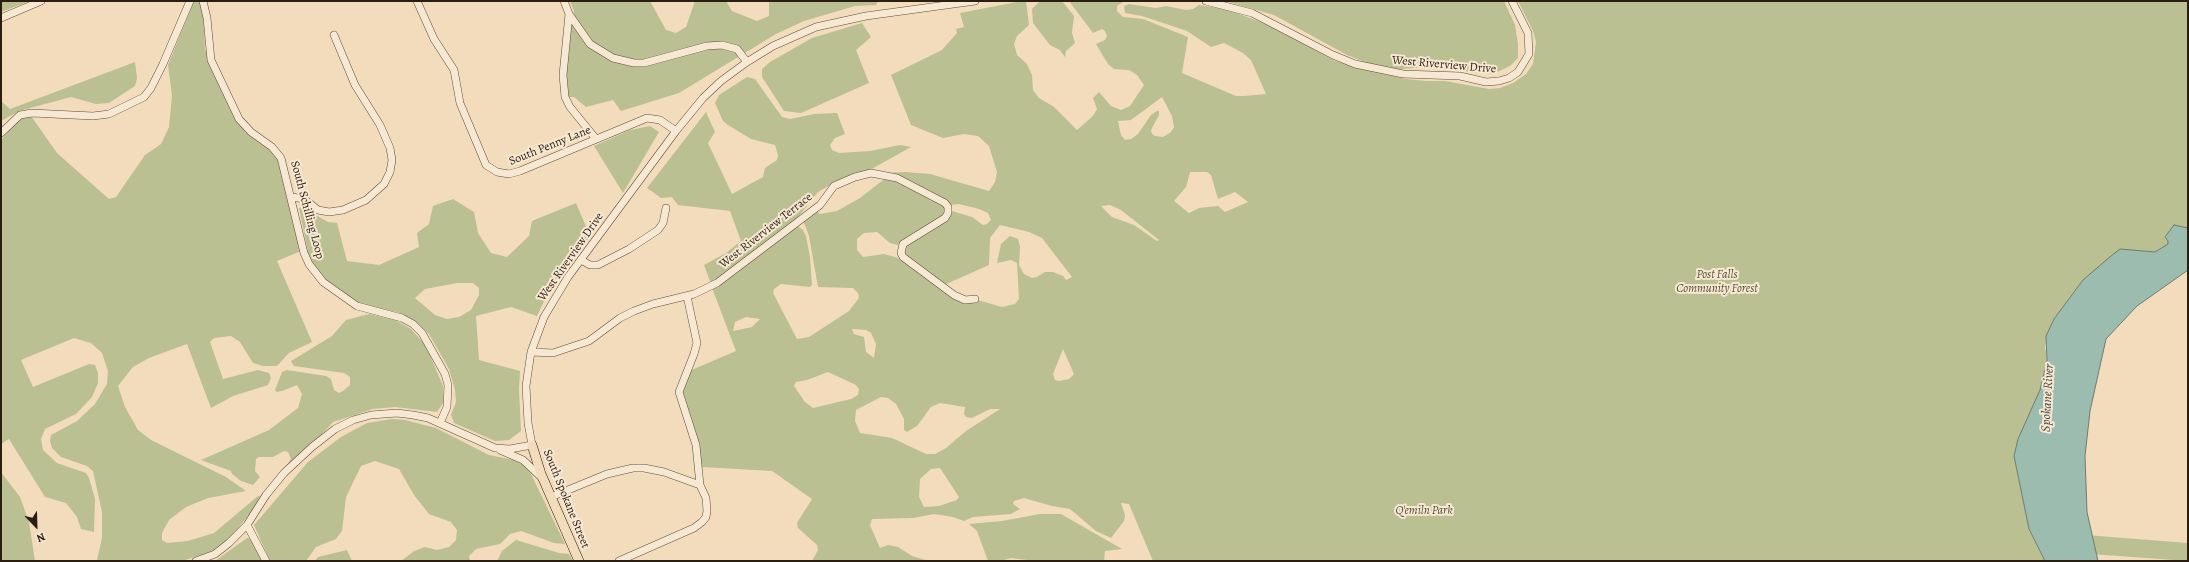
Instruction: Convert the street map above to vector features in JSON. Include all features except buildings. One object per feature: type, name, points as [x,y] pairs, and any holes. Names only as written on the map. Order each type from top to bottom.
[{"type":"main road","name":"South Spokane Street","points":[[532,445],[544,480],[579,561]]},
{"type":"street","points":[[1,18],[41,1]]},
{"type":"street","points":[[1,133],[20,115],[32,113],[86,116],[109,114],[144,97],[151,88],[163,64],[190,1]]},
{"type":"street","name":"South Schilling Loop","points":[[203,1],[207,18],[211,60],[239,118],[251,132],[272,147],[281,158],[304,252],[316,274],[323,282],[357,306],[392,315],[413,324],[429,343],[448,385],[447,407],[440,423]]},
{"type":"street","name":"South Penny Lane","points":[[417,1],[434,39],[454,70],[463,111],[486,164],[501,174],[514,173],[647,118],[660,120],[676,131]]},
{"type":"street","points":[[564,1],[569,14],[590,44],[605,54],[622,61],[644,63],[707,46],[722,45],[737,50],[747,62]]},
{"type":"street","name":"West Riverview Drive","points":[[532,445],[528,423],[526,386],[531,352],[552,300],[676,131],[703,98],[721,81],[747,62],[798,34],[838,21],[975,1]]},
{"type":"street","name":"West Riverview Drive","points":[[1206,1],[1252,13],[1334,55],[1355,64],[1403,74],[1453,75],[1486,82],[1499,81],[1509,78],[1518,72],[1529,54],[1528,33],[1512,1]]},
{"type":"street","points":[[569,14],[562,74],[565,98],[570,107],[596,139]]},
{"type":"street","points":[[292,198],[304,199],[318,210],[329,212],[343,210],[356,206],[372,196],[384,184],[390,172],[392,160],[390,148],[380,125],[355,85],[334,35]]},
{"type":"street","name":"West Riverview Terrace","points":[[531,352],[553,353],[583,344],[596,338],[620,318],[634,311],[706,289],[727,276],[820,205],[834,186],[855,177],[871,173],[897,178],[945,203],[948,207],[948,213],[945,218],[903,244],[901,253],[916,267],[954,295],[965,300],[975,299]]},
{"type":"street","points":[[581,260],[590,265],[598,265],[629,249],[658,230],[663,223],[666,208]]},
{"type":"street","points":[[619,561],[694,528],[706,517],[706,498],[700,485],[696,445],[679,392],[694,354],[697,342],[687,296]]},
{"type":"street","points":[[196,561],[215,554],[229,543],[247,525],[266,495],[284,473],[312,447],[335,429],[353,420],[371,415],[397,413],[428,418],[523,460],[544,480]]},
{"type":"street","points":[[487,445],[503,449],[532,445]]},
{"type":"street","points":[[551,497],[607,474],[632,468],[664,472],[688,479],[700,485]]},
{"type":"street","points":[[247,525],[266,561]]},
{"type":"green space","points":[[1,1],[30,1],[1,12]]},
{"type":"green space","points":[[194,1],[200,1],[203,10],[205,49],[235,118],[246,133],[270,150],[277,158],[281,168],[301,251],[277,261],[312,342],[289,353],[277,366],[263,366],[253,363],[240,342],[231,336],[214,338],[210,342],[223,379],[258,370],[269,373],[271,378],[268,385],[233,396],[211,408],[187,344],[149,358],[133,367],[118,386],[125,407],[138,430],[151,440],[226,477],[246,491],[208,498],[186,507],[169,520],[162,533],[162,540],[167,543],[188,541],[214,533],[258,496],[263,497],[230,538],[211,552],[182,561],[102,561],[97,560],[102,538],[102,512],[93,471],[87,466],[61,457],[52,448],[50,441],[51,435],[77,421],[95,404],[107,384],[108,371],[102,353],[91,343],[74,338],[21,360],[33,387],[89,364],[95,365],[98,373],[98,383],[92,397],[76,414],[45,429],[41,439],[43,450],[57,463],[86,473],[89,478],[95,499],[94,532],[81,529],[77,517],[66,503],[45,497],[9,439],[1,444],[1,140],[20,118],[31,116],[57,153],[109,199],[116,197],[145,155],[161,144],[169,127],[172,96],[168,65]]},
{"type":"green space","points":[[570,1],[650,1],[666,30],[676,33],[686,27],[695,1],[726,1],[732,11],[757,21],[769,16],[769,1],[878,1],[876,5],[855,6],[804,21],[776,34],[679,93],[621,111],[613,100],[586,107],[574,97],[568,97],[565,75],[569,34],[574,11]]},
{"type":"green space","name":"Post Falls Community Forest","points":[[1026,1],[1029,25],[1017,36],[1014,44],[1017,55],[1027,64],[1032,75],[1033,90],[1039,98],[1054,107],[1077,130],[1093,116],[1097,109],[1093,98],[1099,92],[1111,106],[1121,110],[1130,106],[1144,85],[1137,75],[1129,70],[1114,69],[1108,64],[1096,44],[1105,40],[1107,36],[1105,31],[1102,29],[1093,33],[1069,1],[1130,1],[1123,2],[1117,6],[1117,11],[1123,17],[1143,19],[1188,37],[1182,73],[1236,96],[1244,96],[1266,94],[1251,60],[1243,53],[1224,43],[1211,47],[1187,31],[1142,16],[1125,13],[1124,6],[1129,4],[1156,8],[1166,6],[1186,10],[1193,9],[1199,5],[1226,9],[1271,26],[1335,61],[1406,79],[1445,81],[1489,89],[1500,88],[1513,83],[1526,74],[1533,64],[1536,42],[1533,31],[1518,1],[2188,1],[2188,228],[2178,227],[2172,231],[2168,244],[2155,252],[2124,251],[2083,280],[2054,319],[2045,346],[2047,361],[2040,390],[2018,439],[2014,456],[2029,529],[2045,561],[1153,561],[1129,504],[1121,503],[1125,515],[1124,521],[1111,538],[1096,531],[1070,509],[1052,506],[1024,498],[1014,501],[1013,504],[1020,509],[1011,514],[973,517],[964,521],[953,517],[934,514],[913,518],[872,519],[870,525],[880,548],[888,545],[898,547],[912,556],[929,561],[812,561],[818,550],[817,545],[798,528],[797,523],[812,499],[772,471],[702,467],[698,443],[681,392],[689,371],[736,351],[712,288],[796,225],[803,230],[806,236],[810,257],[812,285],[810,287],[781,284],[774,289],[773,293],[797,339],[809,337],[849,311],[859,298],[858,293],[853,288],[818,287],[809,236],[803,220],[816,210],[820,214],[837,211],[860,198],[887,177],[944,204],[946,208],[943,216],[898,245],[890,243],[877,232],[864,233],[857,239],[857,250],[863,257],[884,254],[902,259],[946,291],[1002,307],[1015,304],[1019,299],[1017,263],[1011,260],[997,263],[1001,244],[1010,236],[1018,239],[1020,247],[1019,265],[1024,274],[1032,278],[1045,272],[1053,272],[1063,276],[1066,280],[1072,277],[1042,238],[1029,232],[1000,225],[990,238],[989,265],[944,285],[904,257],[904,245],[946,219],[952,211],[972,217],[983,225],[987,224],[991,220],[988,213],[959,204],[950,205],[888,173],[905,172],[930,174],[989,191],[995,182],[997,172],[989,146],[978,136],[964,134],[943,138],[911,125],[891,75],[942,50],[957,33],[956,29],[964,27],[960,13]],"holes":[[[1162,97],[1172,116],[1174,127],[1171,132],[1163,137],[1152,134],[1151,130],[1159,115],[1159,111],[1157,111],[1151,115],[1138,134],[1131,139],[1125,140],[1121,135],[1118,121],[1131,120]],[[1190,172],[1207,172],[1211,175],[1218,199],[1235,192],[1248,202],[1225,212],[1218,206],[1199,208],[1189,213],[1174,201],[1186,187]],[[1110,205],[1121,210],[1159,240],[1157,241],[1134,225],[1112,217],[1101,206]],[[746,317],[760,319],[752,327],[733,331],[735,322]],[[852,329],[866,330],[871,333],[876,344],[874,358],[866,352],[864,337],[854,334]],[[1063,349],[1074,374],[1069,379],[1059,381],[1055,380],[1053,374]],[[828,372],[856,385],[859,389],[858,395],[851,399],[813,408],[805,402],[794,386],[796,382],[807,380]],[[881,397],[888,398],[896,404],[904,419],[904,430],[907,432],[917,426],[931,407],[940,403],[965,407],[964,414],[966,417],[972,418],[990,409],[1000,409],[966,431],[946,448],[935,454],[926,454],[892,438],[860,433],[855,421],[856,410]],[[940,468],[959,497],[957,500],[939,506],[924,507],[919,497],[920,479],[931,469]]]},
{"type":"green space","points":[[1040,1],[1062,1],[1074,16],[1072,33],[1075,43],[1066,51],[1065,57],[1060,50],[1050,45],[1033,23],[1032,9]]},
{"type":"green space","points":[[1225,1],[1504,1],[1515,25],[1518,44],[1518,58],[1510,66],[1493,74],[1423,67],[1393,70],[1367,63],[1347,55],[1274,15]]},
{"type":"green space","points":[[862,23],[871,37],[856,50],[869,83],[801,113],[784,111],[762,77],[762,69],[770,62],[812,38]]},
{"type":"green space","points":[[135,62],[137,78],[135,86],[109,103],[96,104],[71,97],[19,111],[1,121],[1,101],[10,109]]},
{"type":"green space","points":[[747,77],[755,79],[782,117],[790,119],[814,114],[837,113],[845,134],[835,138],[830,145],[832,150],[839,153],[870,151],[900,145],[911,147],[868,171],[834,183],[818,192],[795,221],[711,284],[704,265],[726,253],[741,241],[730,211],[678,205],[672,197],[661,198],[647,188],[706,112],[715,132],[708,143],[732,194],[763,177],[765,168],[777,160],[778,155],[775,145],[751,139],[728,125],[723,121],[715,103],[719,95]]},
{"type":"green space","points":[[650,126],[659,132],[623,193],[594,146],[630,130]]},
{"type":"green space","points":[[453,199],[474,212],[478,233],[491,253],[507,257],[529,236],[532,221],[576,203],[590,236],[546,297],[537,316],[511,307],[476,316],[479,360],[520,371],[519,389],[521,431],[509,440],[495,441],[454,423],[451,415],[456,402],[455,390],[449,369],[429,334],[415,321],[397,312],[360,305],[323,278],[314,267],[308,252],[299,208],[303,208],[328,222],[337,223],[347,261],[379,265],[419,247],[417,233],[429,224],[433,206]],"holes":[[[457,283],[473,283],[479,288],[479,295],[471,310],[459,317],[447,319],[435,315],[415,298],[425,289]]]},
{"type":"green space","points":[[369,314],[395,320],[411,329],[426,346],[443,386],[443,403],[437,412],[395,407],[373,409],[333,422],[315,442],[286,466],[291,459],[288,452],[284,451],[273,457],[259,457],[256,459],[255,471],[260,477],[253,485],[241,481],[232,474],[231,471],[201,460],[269,430],[298,408],[302,394],[297,385],[282,391],[277,392],[275,390],[282,372],[287,370],[326,376],[331,379],[334,390],[339,393],[350,385],[350,377],[344,373],[294,366],[291,361],[332,336],[346,320]]},
{"type":"green space","points":[[392,419],[405,420],[436,428],[489,455],[514,460],[523,465],[531,474],[565,544],[554,543],[521,531],[510,534],[500,544],[476,549],[469,556],[470,561],[401,561],[414,551],[425,547],[437,550],[449,547],[456,540],[457,530],[451,522],[429,514],[414,495],[399,469],[375,461],[361,466],[346,497],[342,531],[336,539],[316,547],[306,561],[270,561],[254,525],[308,462],[341,437],[367,423]]},
{"type":"green space","points":[[1,472],[20,497],[29,522],[35,561],[1,561]]},
{"type":"green space","points":[[1040,514],[1061,514],[1122,549],[1105,551],[1104,561],[1035,561],[1011,558],[1001,561],[988,561],[977,531],[969,524],[1002,521]]},
{"type":"green space","points":[[2086,535],[2188,543],[2188,561],[2091,554]]},
{"type":"green space","points":[[247,538],[252,539],[263,561],[215,561]]},
{"type":"green space","points":[[516,540],[559,553],[569,554],[573,561],[497,561],[502,551]]},
{"type":"green space","points":[[347,550],[352,561],[315,561],[318,557]]},
{"type":"water","name":"Spokane River","points":[[2174,225],[2188,228],[2188,270],[2137,306],[2106,339],[2090,411],[2085,456],[2087,512],[2098,561],[2045,561],[2029,529],[2014,456],[2018,439],[2040,390],[2047,361],[2046,336],[2054,319],[2083,280],[2120,249],[2155,252],[2168,244],[2165,237]]},
{"type":"park label","name":"Q'emiln Park","points":[[1424,511]]}]
